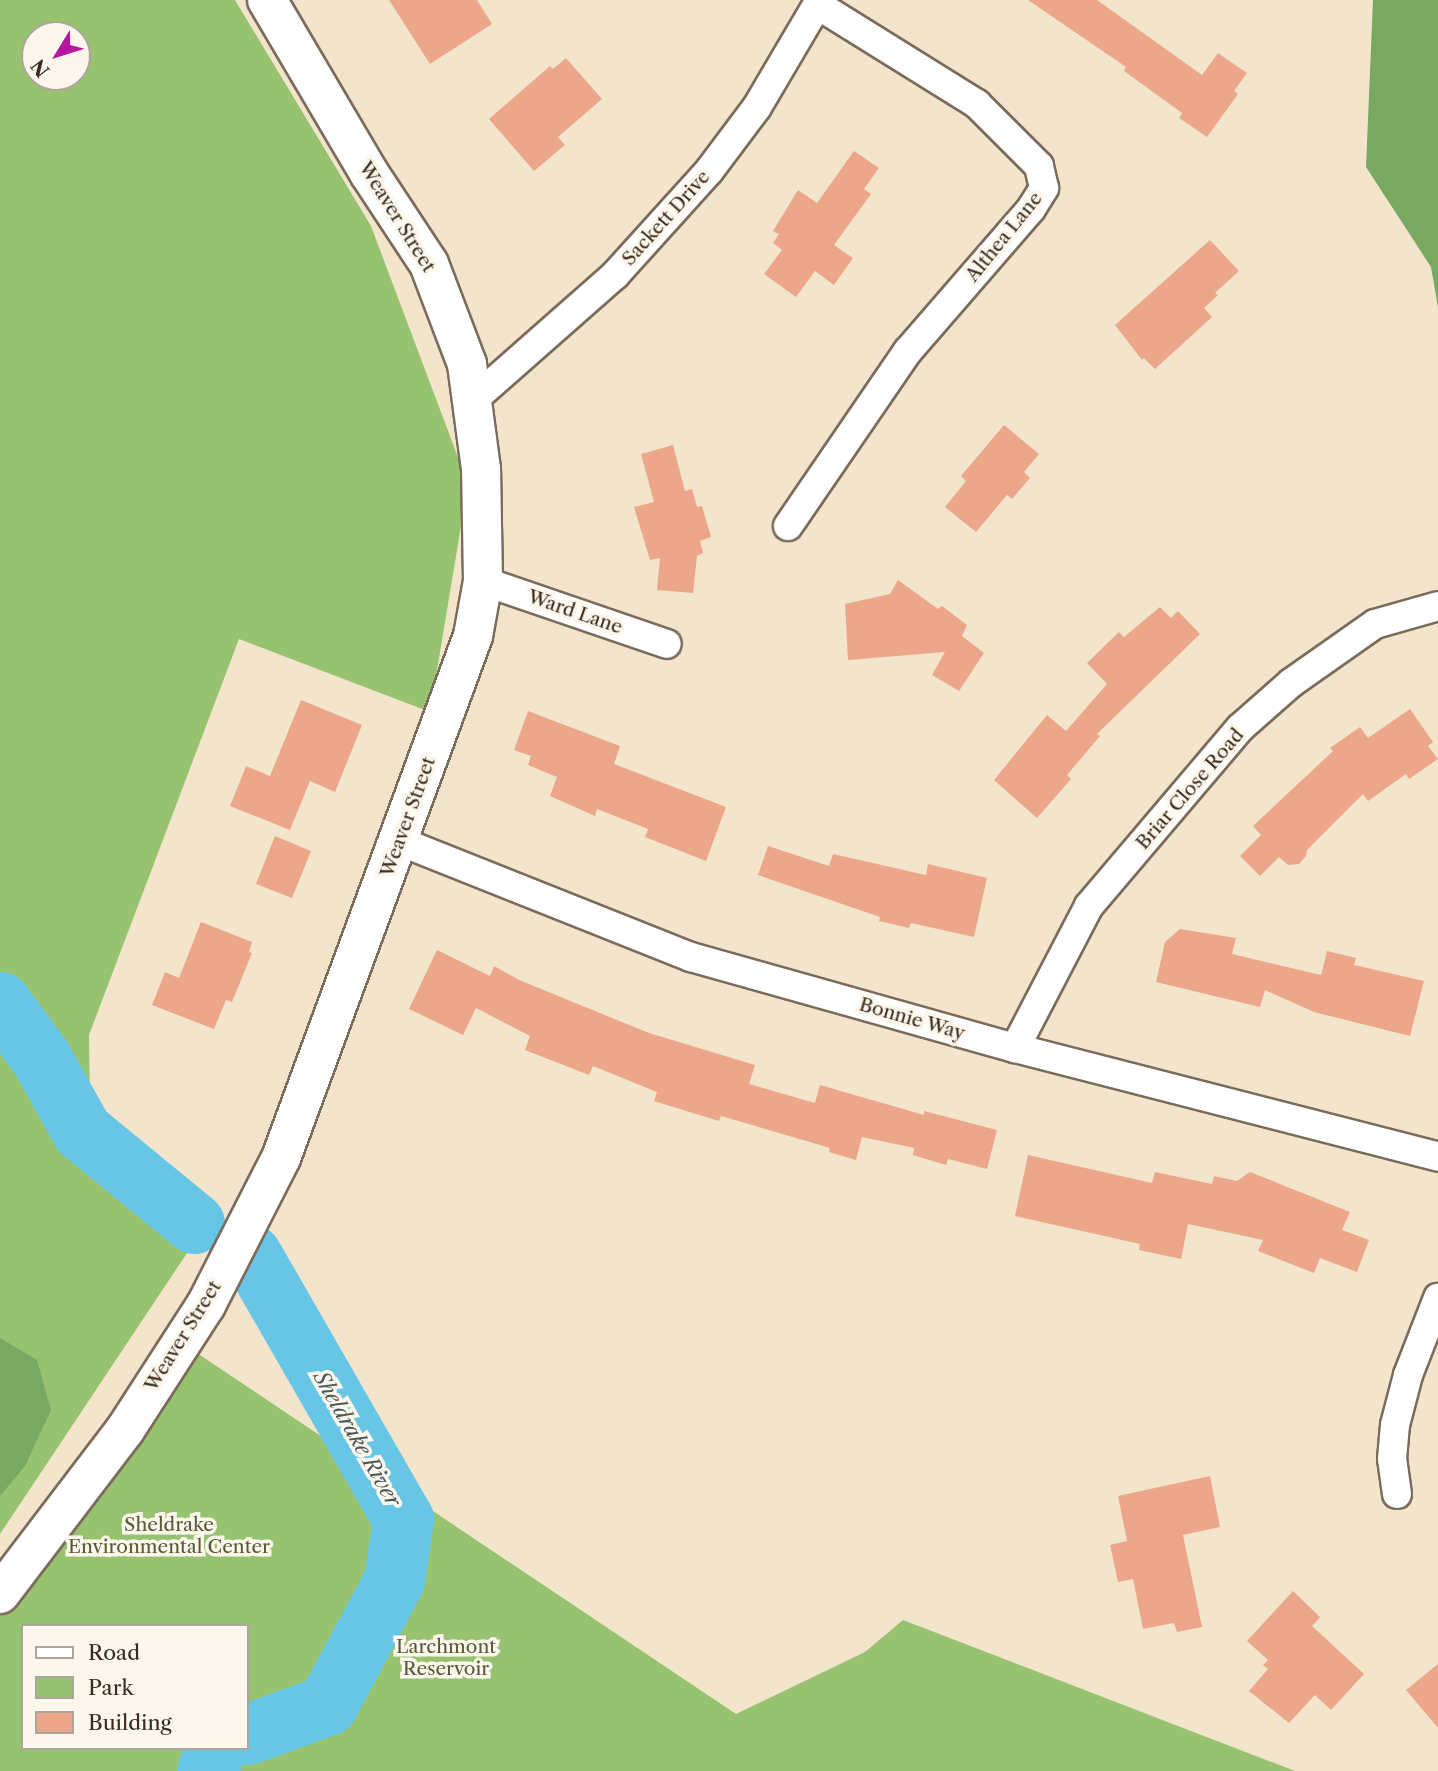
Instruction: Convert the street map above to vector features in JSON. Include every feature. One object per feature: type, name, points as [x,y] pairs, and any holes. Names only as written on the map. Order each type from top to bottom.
[{"type":"main road","name":"Weaver Street","points":[[0,1594],[125,1430],[206,1305],[281,1158],[473,636],[482,581],[481,469],[467,364],[429,264],[369,173],[267,0]]},
{"type":"street","name":"Sackett Drive","points":[[472,401],[615,275],[709,171],[757,107],[819,2]]},
{"type":"street","name":"Althea Lane","points":[[788,526],[908,351],[1031,209],[1044,188],[1039,166],[977,104],[819,2]]},
{"type":"street","name":"Ward Lane","points":[[482,581],[667,643]]},
{"type":"street","name":"Briar Close Road","points":[[1015,1048],[1089,906],[1240,728],[1291,683],[1374,624],[1438,606]]},
{"type":"street","name":"Bonnie Way","points":[[399,841],[691,957],[1015,1048],[1438,1157]]},
{"type":"street","points":[[1397,1494],[1392,1459],[1395,1425],[1408,1376],[1438,1298]]},
{"type":"green space","points":[[0,0],[235,0],[371,226],[468,484],[430,712],[239,639],[89,1035],[90,1109],[217,1208],[0,1534]]},
{"type":"green space","points":[[1373,0],[1438,0],[1438,307],[1431,267],[1366,167]]},
{"type":"green space","points":[[0,1338],[37,1360],[51,1410],[25,1466],[0,1496]]},
{"type":"green space","name":"Larchmont Reservoir","points":[[191,1349],[736,1714],[865,1652],[903,1620],[1295,1771],[0,1771],[0,1616]]},
{"type":"building","points":[[389,0],[477,0],[492,24],[430,64]]},
{"type":"building","points":[[1028,0],[1097,0],[1202,75],[1218,53],[1247,73],[1234,91],[1238,94],[1207,137],[1179,118],[1182,113],[1124,71],[1126,67]]},
{"type":"building","points":[[566,58],[602,99],[558,137],[565,145],[534,171],[489,119],[550,66],[553,69]]},
{"type":"building","points":[[854,151],[879,168],[864,189],[871,194],[834,245],[853,258],[834,285],[815,271],[796,297],[764,274],[782,250],[773,243],[779,234],[773,231],[798,190],[817,203]]},
{"type":"building","points":[[1210,240],[1239,271],[1215,293],[1218,295],[1204,308],[1212,317],[1155,369],[1144,358],[1142,360],[1115,325]]},
{"type":"building","points":[[1004,425],[1039,454],[1024,472],[1030,478],[1012,499],[1007,495],[976,532],[945,507],[966,481],[961,476]]},
{"type":"building","points":[[673,445],[685,491],[692,489],[697,507],[702,506],[711,537],[700,541],[703,553],[697,556],[693,593],[657,590],[660,558],[650,560],[634,507],[654,502],[641,454]]},
{"type":"building","points":[[898,580],[938,609],[942,606],[967,625],[962,636],[984,653],[959,691],[932,675],[945,652],[848,660],[845,604],[890,594]]},
{"type":"building","points":[[1160,607],[1171,618],[1178,611],[1200,634],[1097,734],[1100,736],[1067,775],[1071,779],[1037,818],[994,780],[1047,715],[1066,731],[1107,684],[1087,663],[1119,632],[1124,637]]},
{"type":"building","points":[[301,700],[362,725],[335,792],[310,781],[290,830],[230,806],[246,766],[270,776]]},
{"type":"building","points":[[1410,709],[1433,742],[1428,746],[1438,759],[1409,779],[1406,774],[1368,801],[1363,794],[1307,850],[1306,856],[1299,864],[1288,865],[1279,857],[1260,876],[1240,856],[1261,835],[1253,826],[1333,751],[1330,748],[1360,727],[1368,738]]},
{"type":"building","points":[[528,711],[620,746],[614,764],[726,807],[706,861],[645,837],[648,829],[597,809],[595,816],[550,796],[557,777],[528,765],[531,756],[514,750]]},
{"type":"building","points":[[275,836],[311,851],[292,898],[256,884]]},
{"type":"building","points":[[768,846],[829,866],[833,854],[926,875],[928,864],[987,878],[974,937],[911,923],[909,928],[879,921],[880,917],[758,875]]},
{"type":"building","points":[[201,922],[252,942],[249,952],[252,953],[232,1002],[226,1000],[214,1029],[152,1005],[165,972],[179,978]]},
{"type":"building","points":[[1180,929],[1236,938],[1232,954],[1321,975],[1327,951],[1356,958],[1354,965],[1424,981],[1410,1036],[1314,1012],[1265,990],[1260,1007],[1156,982],[1165,942]]},
{"type":"building","points":[[437,950],[490,976],[494,966],[519,980],[649,1033],[755,1065],[749,1084],[815,1103],[820,1085],[924,1115],[924,1111],[997,1130],[987,1169],[948,1159],[946,1165],[913,1155],[914,1148],[862,1137],[856,1160],[829,1152],[830,1148],[721,1116],[719,1121],[654,1101],[657,1092],[593,1066],[589,1075],[525,1050],[530,1036],[476,1008],[463,1035],[409,1009]]},
{"type":"building","points":[[1028,1155],[1152,1183],[1155,1172],[1212,1184],[1214,1176],[1237,1181],[1250,1172],[1350,1212],[1342,1230],[1369,1240],[1357,1272],[1320,1258],[1314,1273],[1258,1251],[1263,1240],[1188,1224],[1181,1259],[1139,1250],[1140,1244],[1015,1216]]},
{"type":"building","points":[[1210,1476],[1220,1527],[1183,1535],[1202,1627],[1177,1632],[1174,1623],[1143,1629],[1133,1579],[1118,1582],[1110,1545],[1127,1541],[1118,1496]]},
{"type":"building","points":[[1293,1591],[1320,1617],[1312,1626],[1364,1674],[1331,1710],[1315,1695],[1289,1723],[1249,1691],[1268,1669],[1263,1665],[1268,1660],[1247,1641]]},
{"type":"building","points":[[1438,1664],[1438,1728],[1406,1690]]},
{"type":"waterway","name":"Sheldrake River","points":[[0,1002],[41,1058],[82,1131],[194,1223]]},
{"type":"waterway","name":"Sheldrake River","points":[[248,1734],[327,1705],[394,1580],[403,1519],[251,1255]]},
{"type":"waterway","name":"Sheldrake River","points":[[207,1771],[215,1750]]},
{"type":"park label","name":"Sheldrake Environmental Center","points":[[169,1536]]}]
